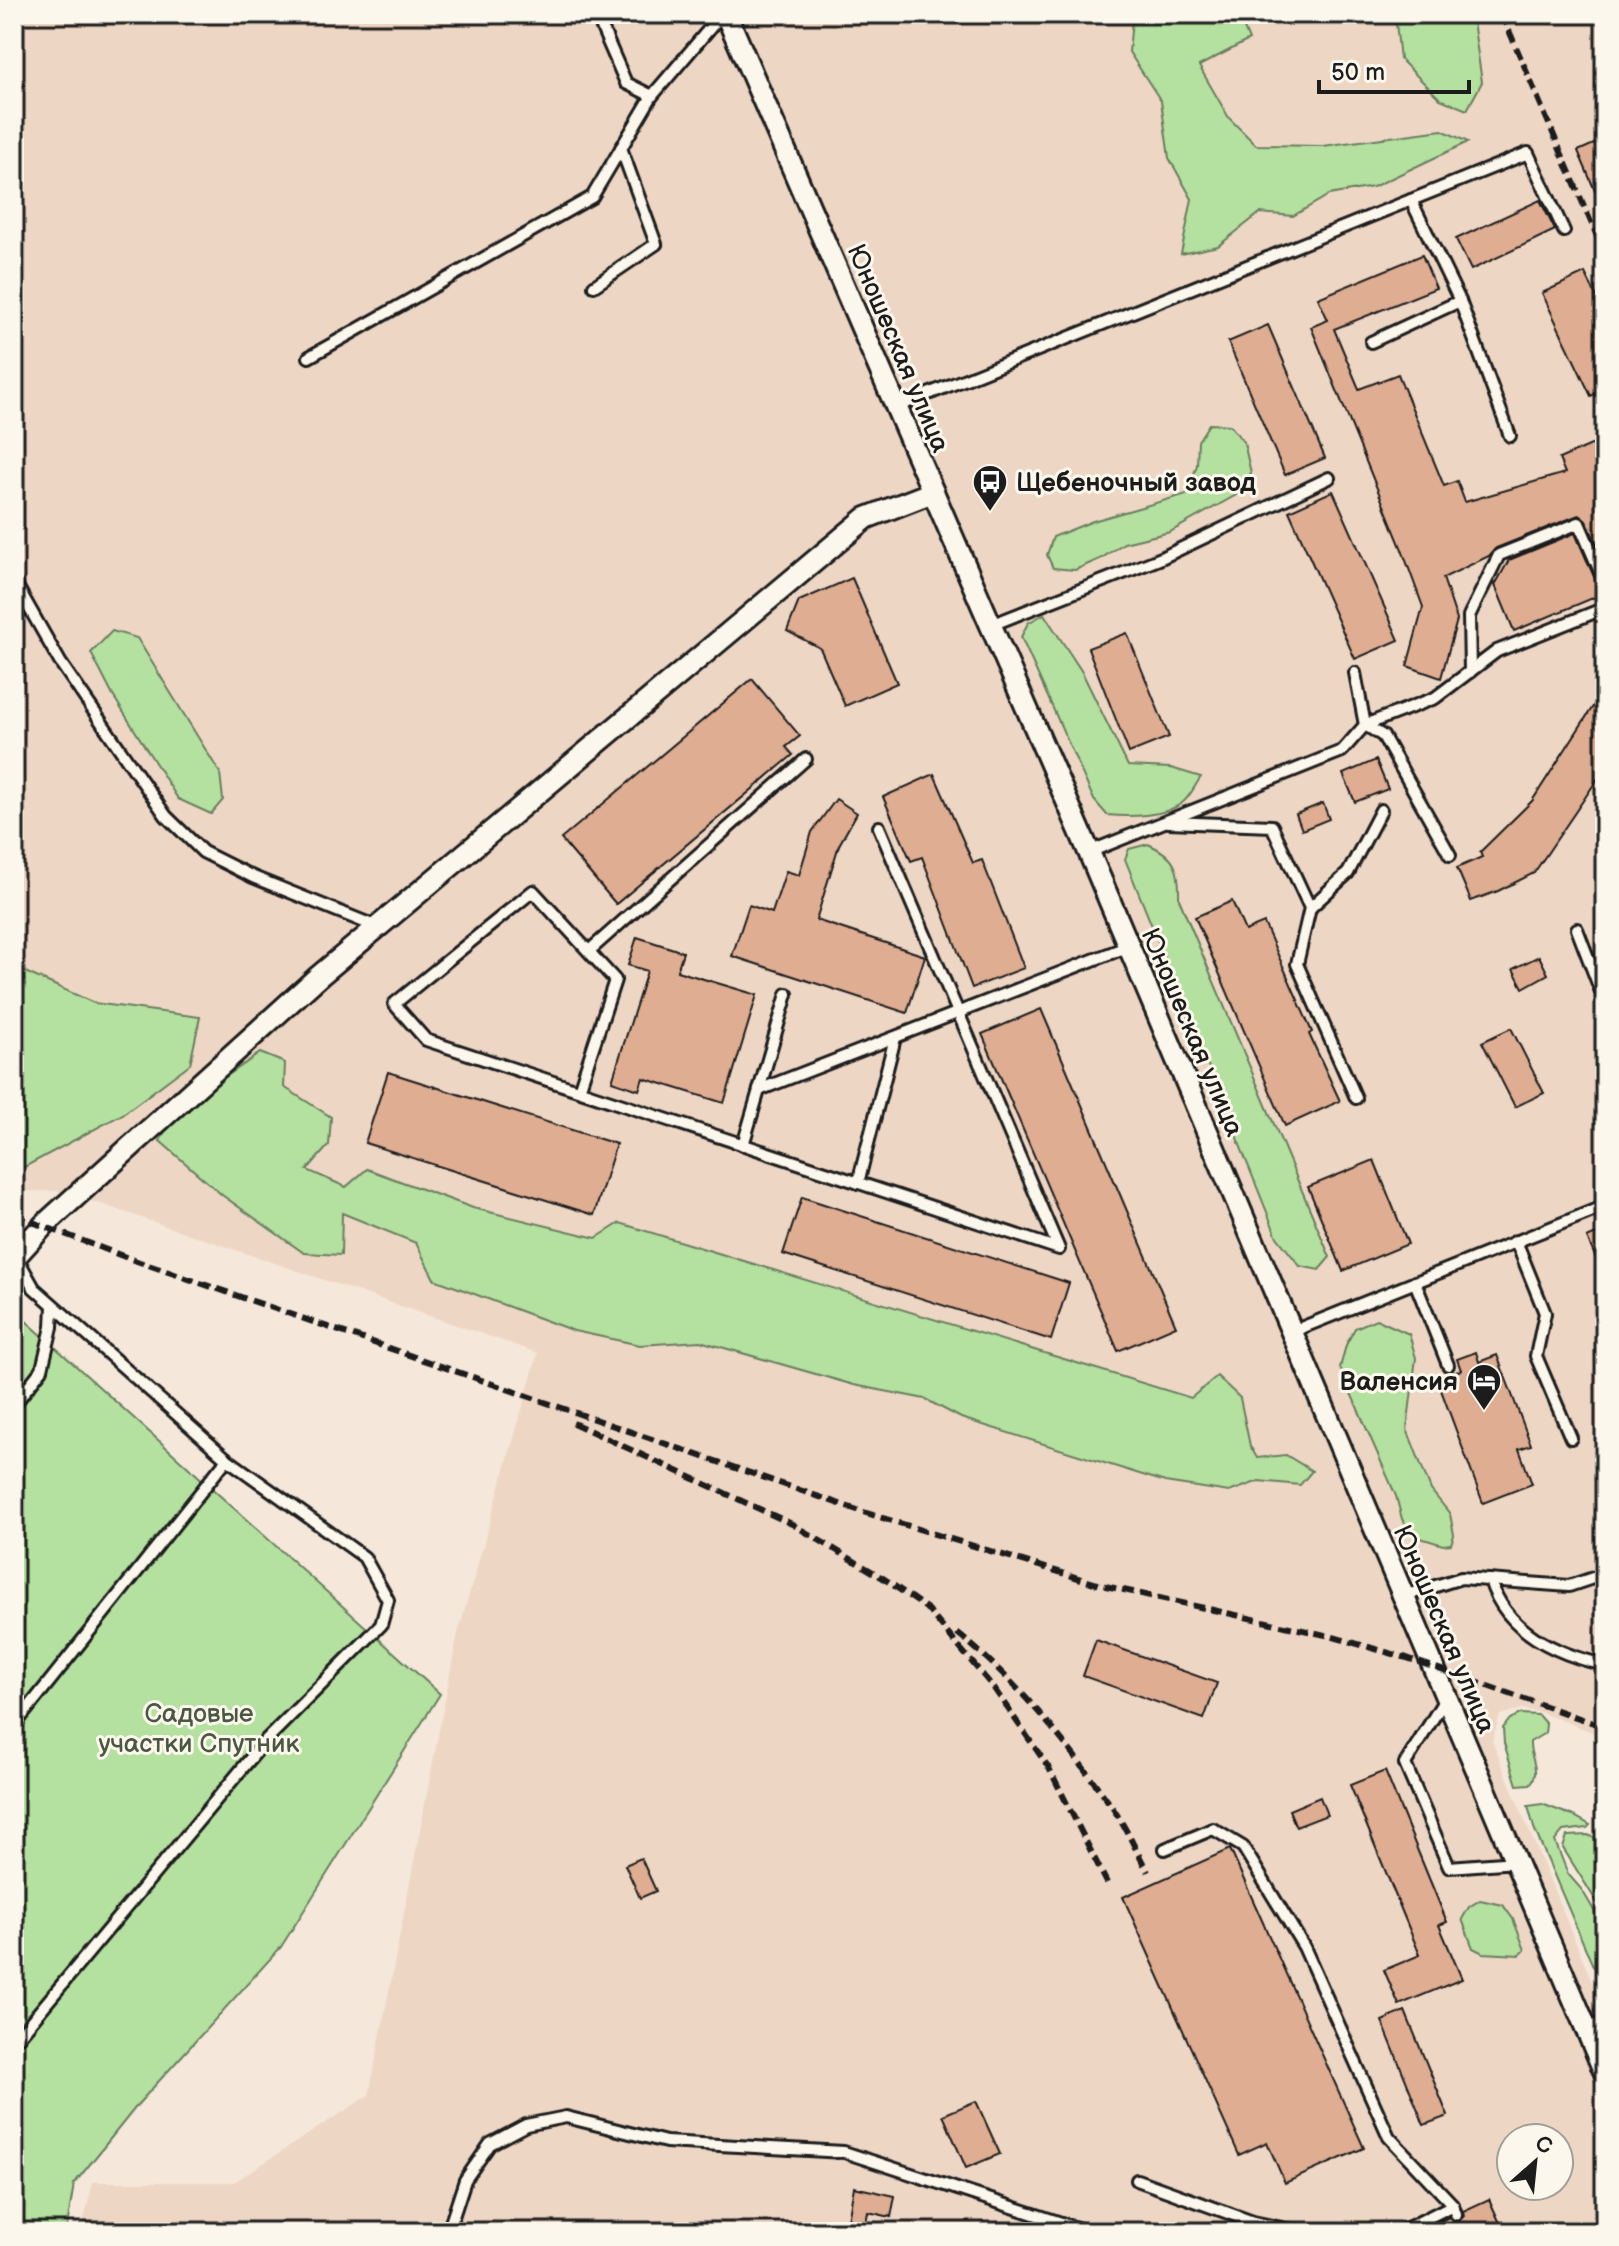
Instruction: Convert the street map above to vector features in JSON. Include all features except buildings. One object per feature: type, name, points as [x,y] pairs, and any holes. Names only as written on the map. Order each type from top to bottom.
[{"type":"street","name":"Юношеская улица","points":[[724,14],[1089,852],[1516,1862],[1595,2025],[1605,2073]]},
{"type":"street","points":[[15,1257],[44,1225],[318,977],[866,518],[933,492]]},
{"type":"lane","points":[[596,14],[626,83],[652,96]]},
{"type":"lane","points":[[309,357],[592,197],[652,96],[724,14]]},
{"type":"lane","points":[[594,286],[656,244],[621,148]]},
{"type":"lane","points":[[896,407],[1528,153],[1564,231]]},
{"type":"lane","points":[[1411,200],[1460,301],[1510,436]]},
{"type":"lane","points":[[1371,342],[1460,301]]},
{"type":"lane","points":[[991,625],[1159,559],[1329,478]]},
{"type":"lane","points":[[1470,672],[1469,616],[1499,555],[1579,523],[1605,583]]},
{"type":"lane","points":[[14,581],[60,662],[166,816],[203,852],[241,871],[377,927]]},
{"type":"lane","points":[[1089,852],[1342,751],[1365,725],[1435,698],[1497,651],[1605,608]]},
{"type":"lane","points":[[1355,673],[1365,725],[1383,736],[1450,855]]},
{"type":"lane","points":[[589,951],[806,759]]},
{"type":"lane","points":[[1356,1098],[1297,964],[1310,908],[1348,873],[1381,810]]},
{"type":"lane","points":[[1163,822],[1272,826],[1310,908]]},
{"type":"lane","points":[[579,1090],[615,980],[533,891],[394,1004],[426,1040],[1059,1249],[879,827]]},
{"type":"lane","points":[[1577,929],[1605,1002]]},
{"type":"lane","points":[[759,1090],[1129,946]]},
{"type":"lane","points":[[743,1145],[787,994]]},
{"type":"lane","points":[[858,1183],[895,1038]]},
{"type":"lane","points":[[1290,1332],[1603,1206],[1605,1196]]},
{"type":"lane","points":[[1516,1241],[1545,1313],[1536,1356],[1571,1438]]},
{"type":"lane","points":[[14,2042],[266,1740],[381,1625],[388,1600],[364,1557],[227,1459],[34,1288],[15,1257]]},
{"type":"lane","points":[[1415,1282],[1448,1365]]},
{"type":"lane","points":[[14,1405],[42,1369],[52,1327],[53,1306]]},
{"type":"lane","points":[[14,1726],[227,1459]]},
{"type":"lane","points":[[1404,1596],[1461,1578],[1569,1586],[1605,1574]]},
{"type":"lane","points":[[1490,1580],[1495,1597],[1528,1636],[1570,1657],[1605,1665]]},
{"type":"lane","points":[[1446,1697],[1405,1764],[1449,1867],[1516,1862]]},
{"type":"lane","points":[[1165,1849],[1213,1829],[1243,1847],[1304,1947],[1389,2137],[1454,2209],[1400,2232]]},
{"type":"lane","points":[[448,2232],[465,2180],[490,2144],[526,2125],[566,2117],[666,2142],[844,2152],[1089,2232]]},
{"type":"lane","points":[[1137,2180],[1253,2222],[1300,2232]]},
{"type":"shaded area","points":[[14,14],[1605,14],[1605,1737],[1542,1713],[1522,1709],[1500,1715],[1492,1741],[1593,1984],[1605,2002],[1605,2232],[81,2232],[93,2182],[234,2182],[369,2095],[457,1637],[538,1353],[57,1191],[14,1191]]},
{"type":"green space","points":[[1199,14],[1239,16],[1249,40],[1199,66],[1229,118],[1256,145],[1323,146],[1442,130],[1468,142],[1373,187],[1329,195],[1293,216],[1260,213],[1218,246],[1181,254],[1192,199],[1169,158],[1161,101],[1129,52],[1132,20]]},
{"type":"green space","points":[[1395,14],[1472,14],[1482,82],[1467,110],[1440,99],[1400,59]]},
{"type":"green space","points":[[1209,424],[1230,425],[1244,443],[1251,473],[1238,494],[1170,532],[1124,543],[1102,558],[1075,570],[1053,568],[1047,555],[1053,537],[1093,521],[1187,494],[1197,465],[1198,441]]},
{"type":"green space","points":[[1044,614],[1082,672],[1128,766],[1171,768],[1201,777],[1190,794],[1175,808],[1136,816],[1116,816],[1107,815],[1094,800],[1021,637],[1028,623]]},
{"type":"green space","points":[[112,631],[137,638],[220,773],[223,800],[211,814],[178,799],[112,694],[91,653]]},
{"type":"green space","points":[[1148,844],[1165,854],[1177,872],[1179,899],[1330,1257],[1319,1270],[1300,1266],[1277,1237],[1125,859],[1129,849]]},
{"type":"green space","points":[[14,967],[94,1003],[200,1017],[190,1064],[123,1114],[17,1171],[14,1171]]},
{"type":"green space","points":[[260,1053],[285,1063],[284,1087],[331,1117],[329,1145],[307,1170],[346,1187],[367,1169],[473,1208],[596,1238],[620,1223],[1191,1398],[1217,1376],[1240,1398],[1250,1446],[1257,1458],[1286,1455],[1312,1471],[1300,1485],[1259,1481],[1229,1492],[1165,1482],[961,1418],[925,1399],[854,1385],[700,1341],[640,1345],[574,1331],[434,1279],[416,1243],[342,1213],[341,1255],[304,1253],[222,1195],[160,1141],[174,1113]]},
{"type":"green space","name":"Садовые участки Спутник","points":[[15,1311],[440,1694],[281,1947],[139,2103],[74,2184],[66,2232],[14,2232]]},
{"type":"green space","points":[[1376,1319],[1409,1334],[1416,1358],[1407,1429],[1431,1490],[1450,1514],[1454,1535],[1451,1544],[1443,1545],[1414,1536],[1402,1519],[1396,1496],[1340,1368],[1346,1345],[1355,1328]]},
{"type":"green space","points":[[1520,1714],[1538,1715],[1546,1724],[1545,1733],[1530,1742],[1535,1769],[1533,1779],[1530,1784],[1517,1785],[1504,1743],[1503,1728],[1510,1719]]},
{"type":"green space","points":[[1542,1804],[1590,1825],[1563,1831],[1555,1841],[1568,1874],[1582,1890],[1605,1929],[1605,1979],[1593,1966],[1534,1828],[1528,1806]]},
{"type":"green space","points":[[1588,1835],[1605,1843],[1605,1915],[1563,1848],[1567,1836]]},
{"type":"green space","points":[[1480,1900],[1503,1905],[1513,1919],[1525,1950],[1520,1955],[1483,1953],[1473,1948],[1462,1919],[1469,1907]]},
{"type":"railway","points":[[1502,14],[1605,255]]},
{"type":"railway","points":[[14,1215],[128,1258],[863,1512],[1101,1585],[1330,1636],[1407,1658],[1605,1727]]},
{"type":"railway","points":[[573,1423],[792,1524],[883,1578],[926,1608],[993,1687],[1049,1768],[1107,1883]]},
{"type":"railway","points":[[957,1633],[1021,1692],[1059,1737],[1117,1815],[1148,1872]]},
{"type":"place","name":"Щебеночный завод","points":[[990,513]]},
{"type":"place","name":"Валенсия","points":[[1484,1412]]}]
